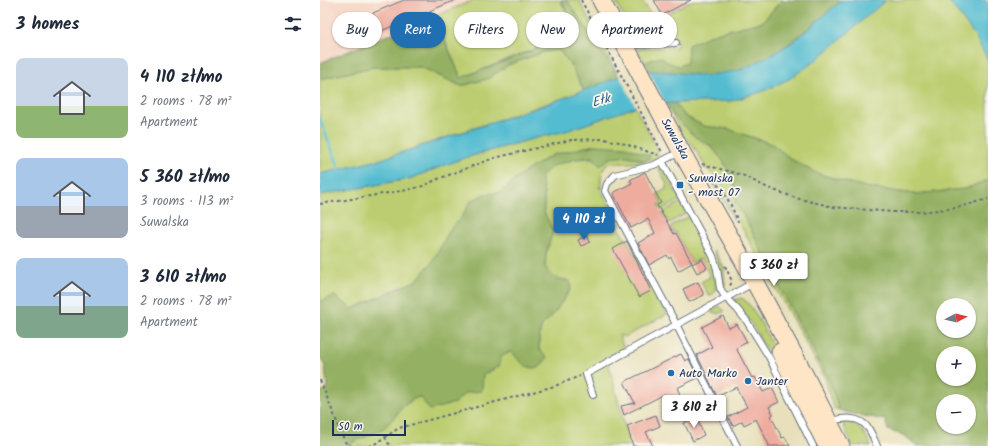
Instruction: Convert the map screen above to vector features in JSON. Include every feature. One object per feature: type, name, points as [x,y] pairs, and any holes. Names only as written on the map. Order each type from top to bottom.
[{"type":"street","name":"Suwalska","points":[[590,0],[625,59]]},
{"type":"street","name":"Suwalska","points":[[601,0],[625,59],[670,157],[750,284],[790,386],[841,446]]},
{"type":"street","name":"Suwalska","points":[[670,157],[690,168],[824,425],[826,446]]},
{"type":"lane","points":[[625,59],[630,48]]},
{"type":"lane","points":[[670,157],[714,256],[718,269],[720,288],[725,297],[746,320],[769,358],[790,386],[813,446]]},
{"type":"lane","name":"Suwalska","points":[[670,157],[654,165],[615,174],[607,184],[605,191],[676,324],[737,446]]},
{"type":"lane","points":[[593,396],[586,374],[750,284]]},
{"type":"lane","points":[[824,425],[842,418],[852,419],[864,423],[869,429],[877,446]]},
{"type":"path","points":[[581,0],[625,59],[670,157]]},
{"type":"path","points":[[320,204],[423,186],[494,158],[571,140],[604,139],[670,157]]},
{"type":"path","points":[[690,168],[698,164],[704,164],[742,175],[768,188],[796,198],[833,207],[893,212],[921,212],[956,208],[988,199]]},
{"type":"path","points":[[369,446],[399,428],[555,386],[586,374]]},
{"type":"path","points":[[320,380],[345,442],[351,446]]},
{"type":"path","points":[[385,437],[390,446]]},
{"type":"shaded area","points":[[320,0],[472,0],[443,12],[390,12],[390,33],[382,37],[382,12],[332,12],[332,48],[354,48],[320,62]]},
{"type":"green space","points":[[474,0],[560,0],[566,12],[526,12],[526,48],[537,48],[461,78],[446,42],[446,12],[445,12]]},
{"type":"green space","points":[[561,0],[567,0],[575,12],[567,12]]},
{"type":"green space","points":[[567,0],[579,0],[587,15],[587,30],[579,18],[579,12],[575,12]]},
{"type":"green space","points":[[615,0],[642,0],[649,12],[621,12]]},
{"type":"green space","points":[[693,0],[782,0],[762,22],[716,33],[687,63],[679,66],[653,59],[645,63],[637,49],[677,47],[677,12],[670,12]]},
{"type":"green space","points":[[782,0],[842,0],[780,50],[764,60],[746,68],[727,73],[702,76],[649,71],[645,63],[662,57],[667,62],[679,66],[687,63],[688,45],[716,33],[762,22]]},
{"type":"green space","points":[[886,0],[948,0],[973,33],[988,60],[988,180],[965,189],[915,194],[871,188],[845,182],[814,172],[791,159],[772,144],[728,129],[704,127],[685,116],[674,103],[731,101],[761,92],[789,79]]},
{"type":"green space","points":[[579,18],[587,30],[587,48],[599,48],[619,77],[584,91],[572,67],[559,50],[544,52],[508,65],[487,79],[461,86],[421,67],[373,67],[320,79],[320,63],[356,48],[382,48],[382,37],[390,34],[390,48],[446,48],[446,44],[461,78],[539,48],[579,48]]},
{"type":"green space","points":[[599,48],[604,48],[619,77]]},
{"type":"green space","points":[[559,50],[572,67],[584,91],[379,160],[320,174],[320,79],[373,67],[421,67],[461,86],[487,79],[508,65],[544,52]]},
{"type":"green space","points":[[674,103],[685,116],[704,126],[728,129],[772,144],[791,159],[814,172],[845,182],[871,188],[915,194],[965,189],[988,180],[988,446],[917,446],[905,436],[888,430],[885,420],[839,410],[830,382],[736,203],[734,182],[724,162],[711,146],[695,137],[671,113],[666,104]]},
{"type":"green space","points":[[635,107],[657,148],[658,156],[645,161],[650,156],[595,145],[552,155],[526,171],[499,193],[485,194],[470,202],[462,217],[451,228],[433,261],[417,280],[352,309],[334,296],[320,302],[320,195],[409,179],[461,159],[566,131]]},
{"type":"green space","points":[[671,113],[695,137],[711,146],[724,162],[734,182],[736,203],[830,382],[839,410],[835,409],[831,401],[826,380],[740,224],[734,206],[724,187],[706,168],[692,144],[684,137]]},
{"type":"green space","points":[[595,145],[626,147],[651,156],[645,161],[628,156],[610,158],[600,166],[593,157],[575,159],[552,166],[541,177],[544,194],[544,212],[553,231],[546,253],[545,267],[556,278],[570,281],[571,289],[553,315],[542,325],[539,337],[539,349],[547,358],[539,368],[526,366],[511,351],[501,357],[499,366],[483,375],[482,391],[465,393],[455,403],[430,410],[420,397],[414,399],[404,406],[387,425],[375,433],[351,443],[348,446],[320,446],[320,392],[327,389],[325,366],[320,357],[320,302],[334,296],[353,309],[417,280],[433,261],[451,228],[462,217],[470,202],[484,194],[499,193],[526,171],[552,155]]},
{"type":"green space","points":[[628,156],[645,161],[609,163],[606,166],[601,178],[601,189],[599,186],[620,225],[618,227],[624,238],[626,238],[667,314],[625,337],[619,335],[624,349],[607,358],[630,446],[348,446],[415,398],[420,397],[424,401],[455,403],[465,393],[481,391],[483,375],[499,366],[501,357],[512,351],[539,349],[539,337],[542,324],[553,315],[569,281],[556,278],[545,267],[546,253],[553,231],[544,212],[544,194],[541,177],[552,166],[575,159]]},
{"type":"green space","points":[[662,166],[680,200],[661,210],[658,205],[662,203],[657,194],[666,189],[667,185],[658,167]]},
{"type":"green space","points":[[714,183],[726,200],[734,220]]},
{"type":"green space","points":[[681,202],[687,213],[669,223],[662,213]]},
{"type":"green space","points":[[689,216],[708,251],[715,270],[716,290],[709,296],[701,282],[710,277],[702,258],[692,263],[676,232],[674,233],[671,226]]},
{"type":"green space","points":[[714,250],[724,268],[725,286],[722,283],[719,265]]},
{"type":"green space","points":[[741,298],[747,302],[754,311],[767,335],[788,380],[785,383],[753,326],[734,300]]},
{"type":"green space","points":[[719,306],[725,311],[718,314],[712,313],[712,310]]},
{"type":"green space","points":[[842,422],[857,426],[866,436],[871,446],[853,446]]},
{"type":"water","name":"Ełk","points":[[842,0],[886,0],[814,62],[789,79],[761,92],[731,101],[674,103],[635,107],[566,131],[461,159],[409,179],[320,195],[320,174],[379,160],[545,105],[619,77],[649,71],[706,76],[741,70],[793,42]]},
{"type":"water","points":[[948,0],[986,0],[988,3],[988,60],[973,33]]},
{"type":"pier","points":[[648,70],[667,106],[637,109],[619,75]]},
{"type":"building","points":[[404,0],[456,0],[427,12],[390,12],[390,27],[382,31],[382,12],[375,12]]},
{"type":"building","points":[[654,0],[691,0],[668,12],[660,12]]},
{"type":"building","points":[[645,172],[661,203],[657,205],[674,234],[676,233],[692,263],[678,271],[671,257],[669,259],[667,255],[649,265],[638,243],[655,233],[648,219],[631,228],[613,193],[632,183],[630,180]]},
{"type":"building","points":[[587,235],[590,242],[581,246],[578,240]]},
{"type":"building","points":[[627,241],[651,291],[639,297],[613,249]]},
{"type":"building","points":[[702,259],[707,268],[697,273],[692,264]]},
{"type":"building","points":[[698,282],[704,295],[689,302],[683,289]]},
{"type":"building","points":[[723,316],[729,328],[737,324],[747,342],[736,348],[752,378],[755,377],[763,392],[772,388],[779,402],[769,407],[773,414],[771,416],[782,438],[785,437],[790,446],[768,446],[769,445],[756,419],[744,425],[742,421],[733,426],[728,417],[747,407],[736,387],[717,397],[697,355],[712,347],[702,327]]},
{"type":"building","points":[[681,354],[685,361],[689,359],[698,378],[677,388],[680,394],[668,400],[665,394],[624,415],[621,406],[635,403],[624,382]]},
{"type":"building","points":[[656,415],[660,426],[646,432],[653,446],[633,446],[627,426]]},
{"type":"building","points":[[696,417],[704,435],[693,441],[684,423]]},
{"type":"waterway","points":[[320,119],[341,173]]},
{"type":"place","name":"Suwalska - most 07","points":[[680,185]]},
{"type":"place","name":"Auto Marko","points":[[671,373]]},
{"type":"place","name":"Janter","points":[[748,381]]}]
